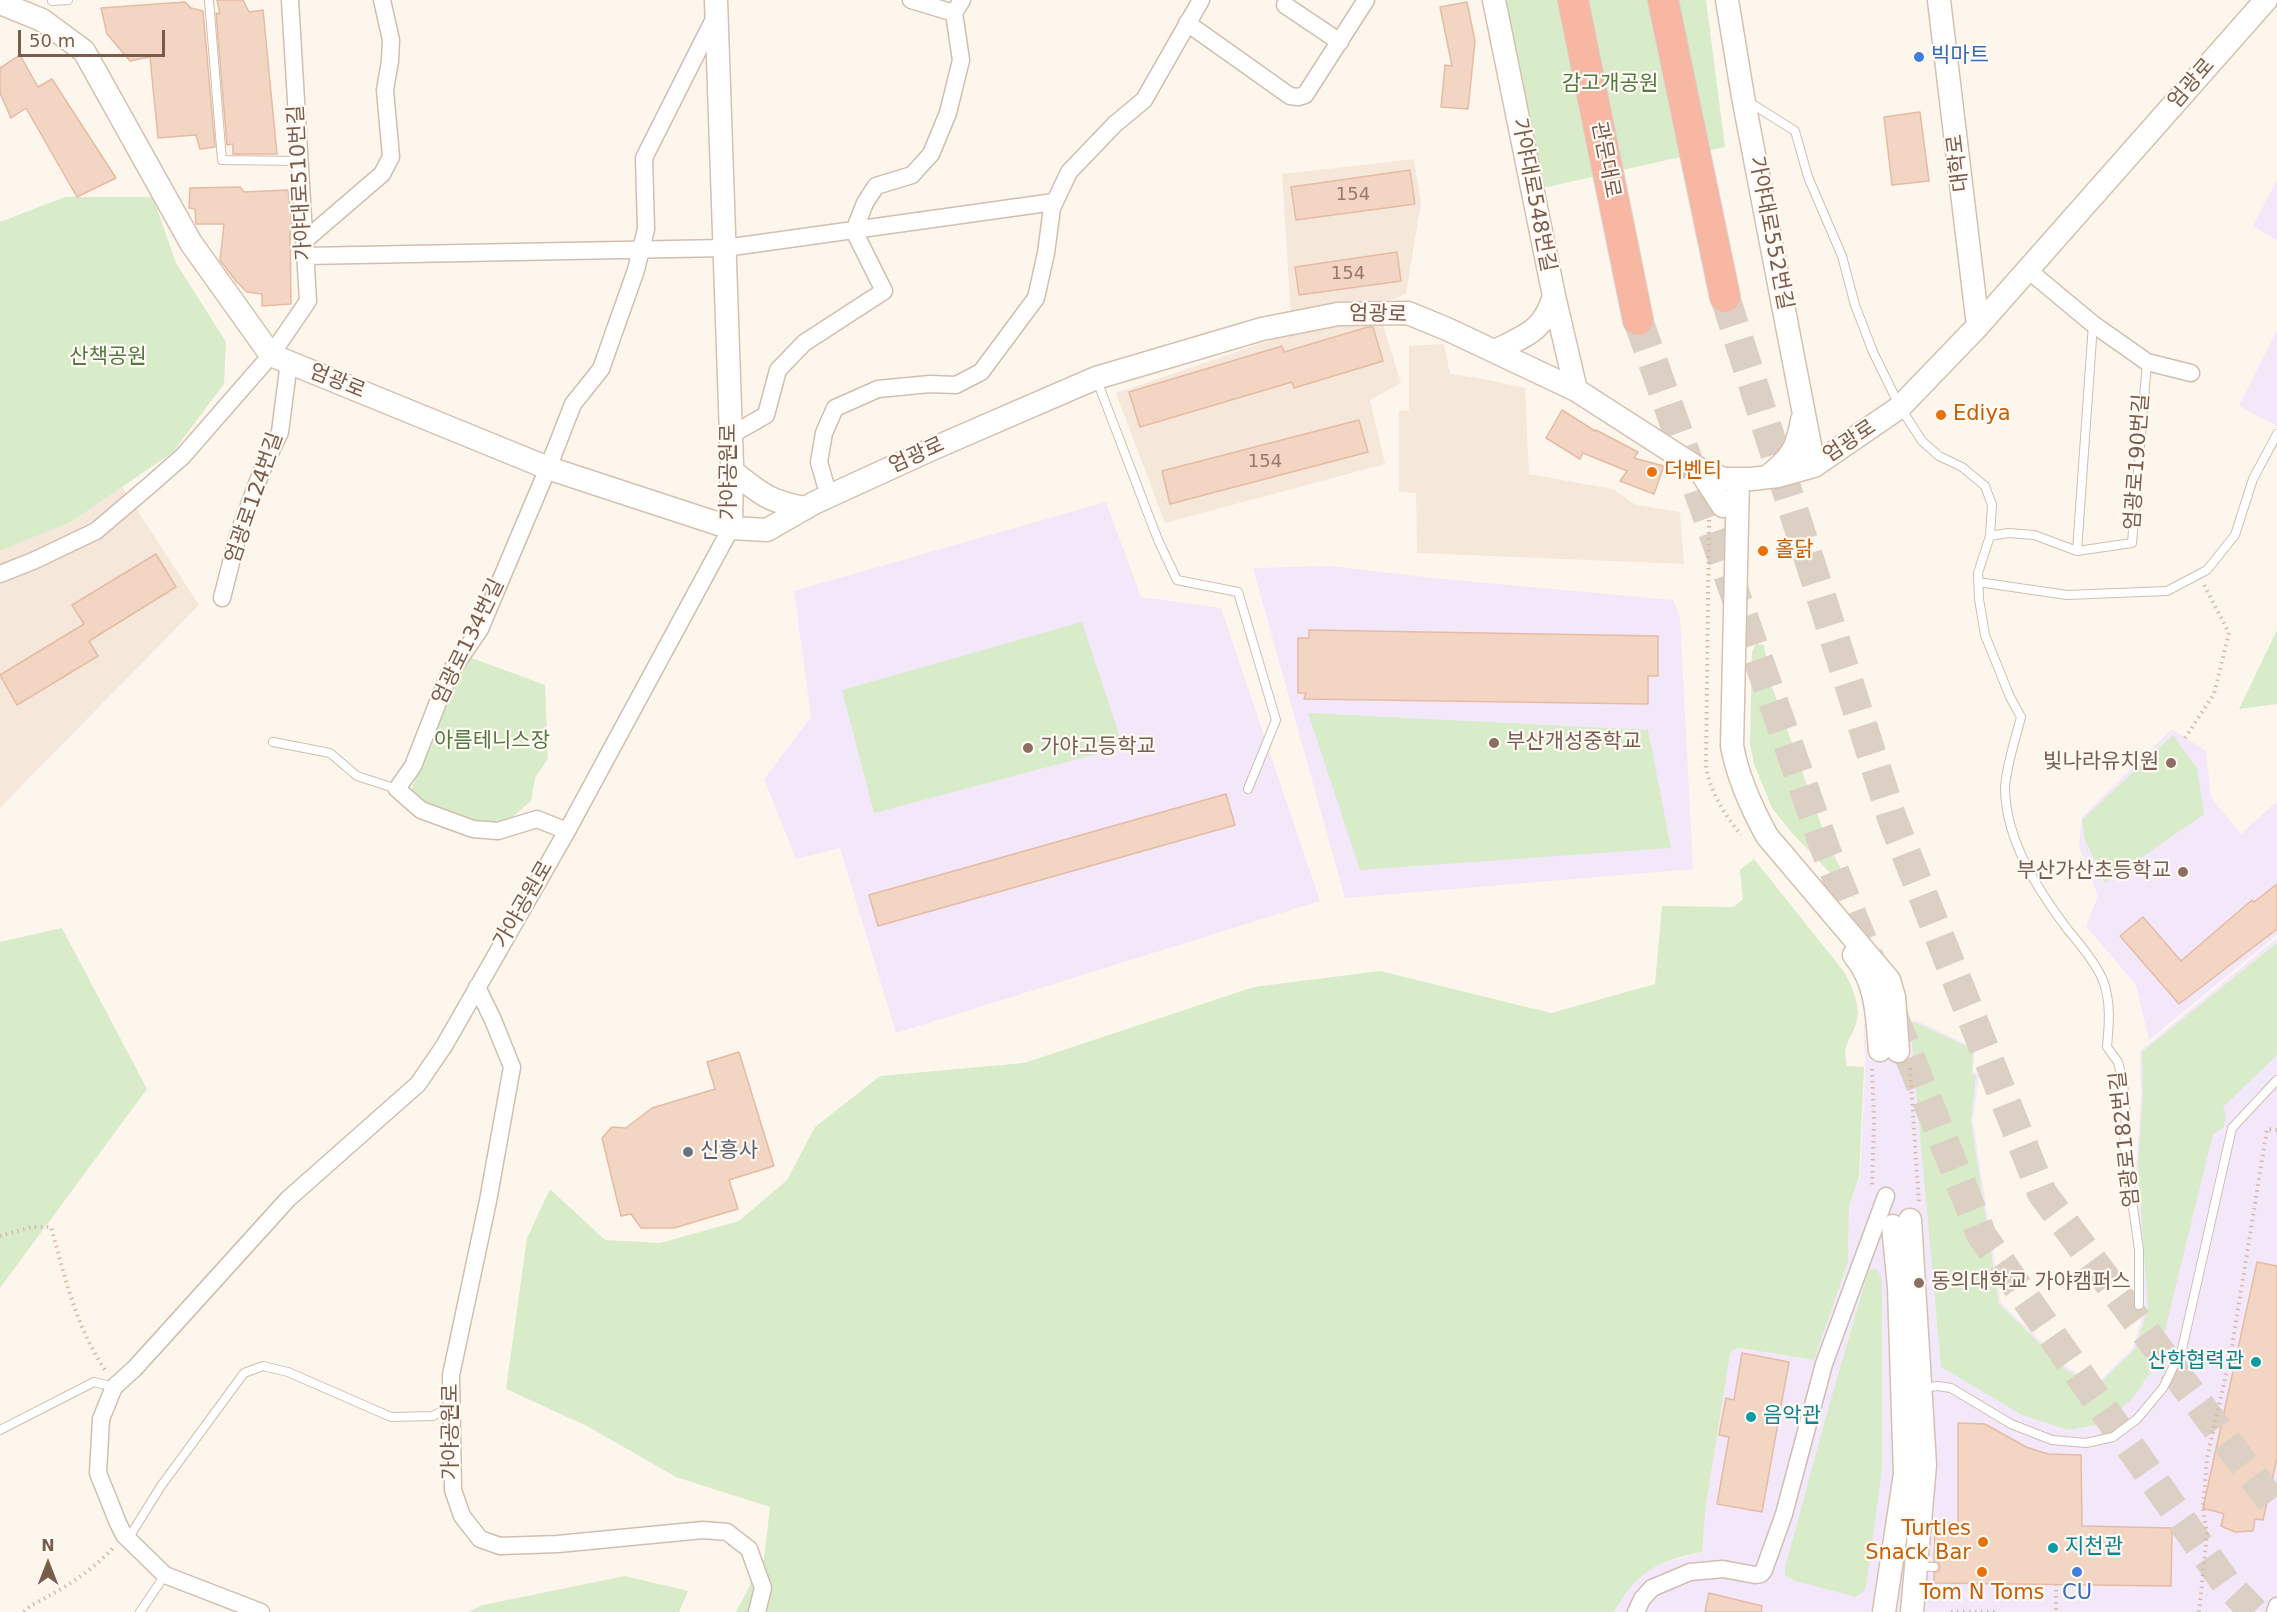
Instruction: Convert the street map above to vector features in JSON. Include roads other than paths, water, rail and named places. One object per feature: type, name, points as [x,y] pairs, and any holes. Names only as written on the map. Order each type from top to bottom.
[{"type":"highway","name":"관문대로","points":[[1573,0],[1638,320]]},
{"type":"highway","points":[[1663,0],[1725,297]]},
{"type":"main road","name":"가야대로548번길","points":[[1494,0],[1554,296],[1576,390]]},
{"type":"main road","name":"가야대로552번길","points":[[1727,0],[1743,97],[1814,466]]},
{"type":"main road","name":"대학로","points":[[1939,0],[1978,326]]},
{"type":"main road","name":"엄광로","points":[[280,358],[548,468],[731,528],[767,530],[805,508],[1096,378],[1262,329],[1338,314],[1408,313],[1576,390],[1699,469],[1731,479],[1766,477],[1814,466],[1900,407],[1978,326],[2266,0]]},
{"type":"main road","points":[[0,3],[42,20],[84,51],[190,243],[280,358]]},
{"type":"main road","name":"가야공원로","points":[[717,7],[732,471],[731,528]]},
{"type":"main road","points":[[1495,351],[1530,334],[1549,314],[1554,296]]},
{"type":"main road","points":[[1766,477],[1786,462],[1795,446],[1804,410]]},
{"type":"main road","points":[[1699,469],[1722,506]]},
{"type":"main road","points":[[732,471],[760,494],[779,504],[805,508]]},
{"type":"main road","points":[[1731,479],[1732,746],[1736,766],[1756,816],[1767,836],[1889,980],[1894,997],[1889,1051],[1870,979],[1860,963],[1751,832],[1721,768],[1718,712],[1722,506],[1731,479]]},
{"type":"main road","points":[[1902,1223],[1899,1287],[1925,1476],[1925,1566],[1912,1612]]},
{"type":"main road","points":[[1884,1612],[1905,1474],[1912,1389]]},
{"type":"street","name":"가야대로510번길","points":[[0,574],[96,531],[183,456],[280,358],[308,301],[290,0]]},
{"type":"street","points":[[305,248],[382,174],[391,157],[385,90],[391,40],[382,0]]},
{"type":"street","points":[[731,435],[766,414],[778,370],[804,342],[884,291],[854,231],[855,228],[865,203],[876,186],[912,175],[931,154],[948,113],[961,60],[958,6],[911,0]]},
{"type":"street","points":[[829,497],[819,462],[824,434],[835,408],[878,389],[930,384],[956,385],[981,372],[1036,298],[1054,202],[1069,172],[1115,124],[1144,100],[1202,0]]},
{"type":"street","points":[[1187,23],[1290,96],[1298,97],[1305,95],[1366,0]]},
{"type":"street","points":[[1285,5],[1340,42]]},
{"type":"street","name":"엄광로134번길","points":[[397,789],[413,766],[449,674],[480,628],[573,404],[601,369],[636,270],[646,229],[644,158],[717,7]]},
{"type":"street","points":[[305,248],[725,248],[855,228],[1054,202]]},
{"type":"street","name":"엄광로190번길","points":[[2028,270],[2093,324],[2147,362],[2191,373]]},
{"type":"street","name":"엄광로124번길","points":[[222,598],[238,535],[262,470],[280,432],[280,358]]},
{"type":"street","name":"가야공원로","points":[[261,1612],[165,1575],[126,1537],[98,1473],[100,1419],[114,1387],[135,1368],[288,1199],[418,1084],[444,1046],[567,831],[731,528]]},
{"type":"street","points":[[397,789],[421,810],[472,828],[498,831],[537,819],[567,831]]},
{"type":"street","name":"가야공원로","points":[[477,987],[512,1067],[488,1201],[451,1375],[453,1490],[462,1516],[480,1539],[500,1546],[558,1544],[703,1530],[727,1532],[749,1549],[763,1588],[757,1612]]},
{"type":"street","points":[[1636,1612],[1642,1599],[1652,1588],[1690,1572],[1722,1569],[1755,1575],[1761,1574],[1764,1570],[1784,1514],[1824,1364],[1886,1196]]},
{"type":"street","points":[[2275,1612],[2277,1606]]},
{"type":"lane","points":[[52,1],[68,0]]},
{"type":"lane","points":[[209,0],[222,160],[299,161]]},
{"type":"lane","points":[[1743,97],[1764,113],[1795,131],[1808,177],[1842,256],[1858,314],[1873,352],[1900,407]]},
{"type":"lane","points":[[2077,551],[2093,324]]},
{"type":"lane","name":"엄광로190번길","points":[[1990,536],[2008,533],[2034,535],[2077,551],[2132,543],[2147,362]]},
{"type":"lane","points":[[1096,378],[1158,540],[1177,580],[1238,592],[1276,720],[1248,789]]},
{"type":"lane","name":"엄광로182번길","points":[[1900,407],[1922,441],[1939,456],[1962,466],[1985,486],[1992,505],[1990,536],[1978,573],[1978,582],[1985,635],[2010,697],[2021,717],[2005,788],[2010,821],[2020,849],[2041,893],[2082,948],[2103,981],[2106,991],[2110,1010],[2107,1047],[2118,1062],[2123,1082],[2126,1114],[2124,1143],[2139,1250],[2139,1305]]},
{"type":"lane","points":[[1978,582],[2067,595],[2167,591],[2207,570],[2235,535],[2253,479],[2277,434]]},
{"type":"lane","points":[[273,742],[330,753],[357,776],[397,789]]},
{"type":"lane","points":[[1912,1389],[1938,1386],[1951,1388],[2011,1424],[2052,1440],[2086,1443],[2113,1437],[2137,1419],[2163,1388],[2182,1349],[2232,1128],[2277,1080]]},
{"type":"lane","points":[[126,1537],[244,1373],[263,1366],[288,1372],[391,1417],[433,1416],[452,1406]]},
{"type":"lane","points":[[0,1430],[94,1382],[114,1387]]},
{"type":"lane","points":[[140,1612],[165,1575]]},
{"type":"tunnel","points":[[1725,297],[1893,821],[2042,1193],[2277,1509]]},
{"type":"tunnel","points":[[1638,320],[1826,851],[1870,960]]},
{"type":"tunnel","points":[[1893,1016],[1982,1236],[2225,1582],[2254,1612]]},
{"type":"place","name":"빅마트","points":[[1919,57]]},
{"type":"place","name":"Ediya","points":[[1941,415]]},
{"type":"place","name":"더벤티","points":[[1652,472]]},
{"type":"place","name":"홀닭","points":[[1763,551]]},
{"type":"place","name":"부산개성중학교","points":[[1494,743]]},
{"type":"place","name":"가야고등학교","points":[[1028,748]]},
{"type":"place","name":"빛나라유치원","points":[[2171,763]]},
{"type":"place","name":"부산가산초등학교","points":[[2183,872]]},
{"type":"place","name":"신흥사","points":[[688,1152]]},
{"type":"place","name":"동의대학교 가야캠퍼스","points":[[1919,1283]]},
{"type":"place","name":"산학협력관","points":[[2256,1362]]},
{"type":"place","name":"음악관","points":[[1751,1417]]},
{"type":"place","name":"Turtles Snack Bar","points":[[1983,1542]]},
{"type":"place","name":"지천관","points":[[2053,1548]]},
{"type":"place","name":"Tom N Toms","points":[[1982,1572]]},
{"type":"place","name":"CU","points":[[2077,1572]]},
{"type":"park label","name":"감고개공원","points":[[1610,85]]},
{"type":"park label","name":"산책공원","points":[[108,358]]},
{"type":"park label","name":"아름테니스장","points":[[492,742]]}]
